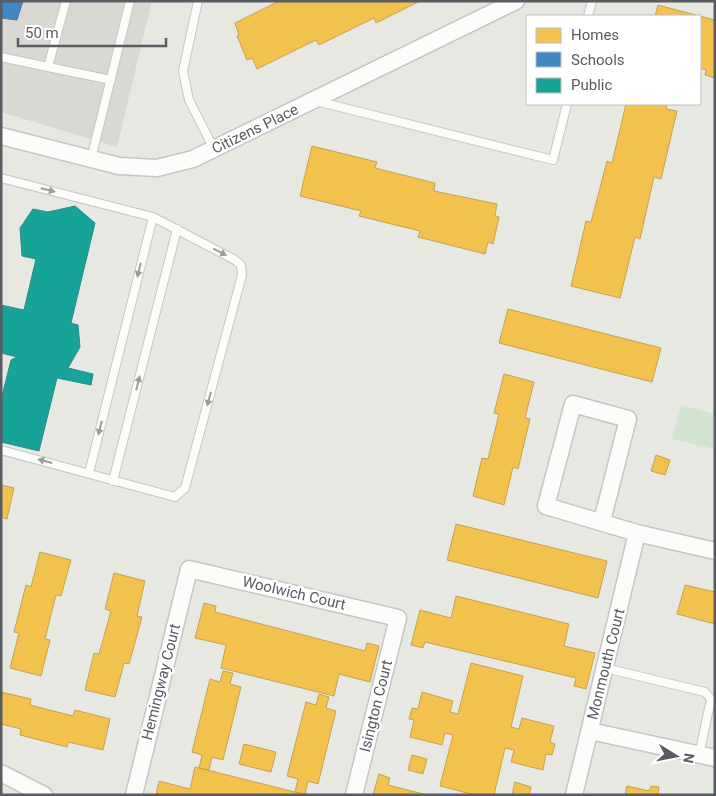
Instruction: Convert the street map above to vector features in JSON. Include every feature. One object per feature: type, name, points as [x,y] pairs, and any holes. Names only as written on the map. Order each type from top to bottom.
[{"type":"street","name":"Citizens Place","points":[[1,136],[119,166],[156,168],[193,159],[314,101],[490,7],[516,1]]},
{"type":"street","points":[[602,521],[628,419],[573,404],[546,506],[602,521],[637,533],[715,551]]},
{"type":"street","name":"Monmouth Court","points":[[574,795],[637,533]]},
{"type":"street","name":"Woolwich Court","points":[[189,568],[398,618]]},
{"type":"street","name":"Hemingway Court","points":[[134,795],[189,568]]},
{"type":"street","name":"Isington Court","points":[[354,795],[398,618]]},
{"type":"street","points":[[590,730],[715,758]]},
{"type":"street","points":[[1,773],[44,795]]},
{"type":"lane","points":[[48,67],[66,1]]},
{"type":"lane","points":[[91,159],[130,1]]},
{"type":"lane","points":[[198,1],[183,71],[189,100],[214,149]]},
{"type":"lane","points":[[588,15],[592,1]]},
{"type":"lane","points":[[1,57],[111,80]]},
{"type":"lane","points":[[314,101],[553,160],[567,105]]},
{"type":"lane","points":[[1,178],[153,217],[234,260],[241,265],[242,275],[185,488],[175,497],[1,450]]},
{"type":"lane","points":[[88,473],[153,217]]},
{"type":"lane","points":[[113,481],[177,229]]},
{"type":"lane","points":[[605,668],[705,692],[711,699],[699,755]]},
{"type":"shaded area","points":[[1,1],[152,1],[117,147],[1,112]]},
{"type":"green space","points":[[681,405],[715,414],[715,449],[672,439]]},
{"type":"building: Homes","points":[[279,1],[420,1],[376,23],[374,18],[319,45],[316,40],[257,69],[252,58],[247,60],[237,36],[239,35],[235,23]]},
{"type":"building: Homes","points":[[658,5],[696,15],[655,15]]},
{"type":"building: Homes","points":[[701,16],[715,20],[715,78],[705,75],[706,70],[701,68]]},
{"type":"building: Homes","points":[[626,105],[667,105],[666,109],[677,111],[661,179],[654,177],[640,239],[635,237],[620,298],[571,286],[586,221],[591,222],[607,161],[612,163]]},
{"type":"building: Homes","points":[[312,146],[377,162],[375,168],[435,183],[434,191],[497,204],[495,216],[499,217],[493,244],[488,242],[485,254],[418,237],[420,231],[359,216],[361,211],[300,196]]},
{"type":"building: Homes","points":[[508,309],[661,348],[652,382],[499,343]]},
{"type":"building: Homes","points":[[504,374],[534,382],[525,418],[530,419],[518,469],[513,467],[504,505],[473,496],[482,458],[488,459],[499,414],[494,413]]},
{"type":"building: Homes","points":[[656,455],[670,460],[665,475],[651,471]]},
{"type":"building: Homes","points":[[1,485],[14,488],[7,519],[1,517]]},
{"type":"building: Homes","points":[[456,524],[607,561],[598,598],[447,560]]},
{"type":"building: Homes","points":[[40,552],[71,560],[61,596],[56,595],[45,639],[50,640],[41,676],[10,668],[19,633],[14,632],[26,585],[31,587]]},
{"type":"building: Homes","points":[[114,573],[145,581],[137,616],[142,617],[129,664],[124,663],[115,697],[85,690],[94,653],[99,654],[111,611],[105,609]]},
{"type":"building: Homes","points":[[685,585],[715,592],[715,624],[677,614]]},
{"type":"building: Homes","points":[[456,596],[569,624],[564,646],[595,653],[586,689],[574,686],[576,678],[425,642],[423,648],[411,645],[420,610],[451,618]]},
{"type":"building: Homes","points":[[204,603],[216,606],[215,612],[365,651],[367,643],[379,646],[370,682],[339,674],[334,696],[221,668],[226,645],[195,638]]},
{"type":"building: Homes","points":[[471,663],[523,676],[511,727],[519,729],[522,718],[554,726],[550,742],[555,744],[552,755],[546,754],[543,770],[511,762],[514,750],[505,748],[494,795],[475,795],[440,786],[453,735],[445,733],[442,745],[410,737],[414,720],[409,719],[412,708],[418,709],[422,692],[453,701],[450,712],[458,714]]},
{"type":"building: Homes","points":[[223,671],[233,673],[230,684],[241,687],[223,760],[212,757],[209,770],[199,768],[202,755],[192,752],[210,679],[220,682]]},
{"type":"building: Homes","points":[[1,692],[31,699],[30,705],[73,716],[75,710],[110,719],[103,750],[68,742],[67,747],[20,735],[21,729],[1,724]]},
{"type":"building: Homes","points":[[319,694],[329,697],[326,708],[336,711],[318,784],[308,781],[305,794],[295,792],[298,779],[287,776],[306,702],[316,705]]},
{"type":"building: Homes","points":[[244,744],[276,752],[271,772],[239,764]]},
{"type":"building: Homes","points":[[412,755],[427,759],[423,774],[408,770]]},
{"type":"building: Homes","points":[[195,767],[308,795],[156,795],[159,781],[190,789]]},
{"type":"building: Homes","points":[[379,774],[390,778],[388,785],[427,795],[373,795]]},
{"type":"building: Homes","points":[[515,782],[531,787],[529,795],[512,795]]},
{"type":"building: Homes","points":[[627,786],[649,791],[651,786],[659,787],[658,794],[661,795],[625,795]]},
{"type":"building: Schools","points":[[1,1],[23,1],[17,20],[1,18]]},
{"type":"building: Public","points":[[75,206],[95,223],[71,323],[78,325],[80,347],[68,368],[93,374],[91,385],[57,378],[39,451],[1,442],[1,400],[11,360],[17,357],[1,353],[1,305],[24,310],[36,259],[22,256],[20,228],[33,209],[48,212]]}]
